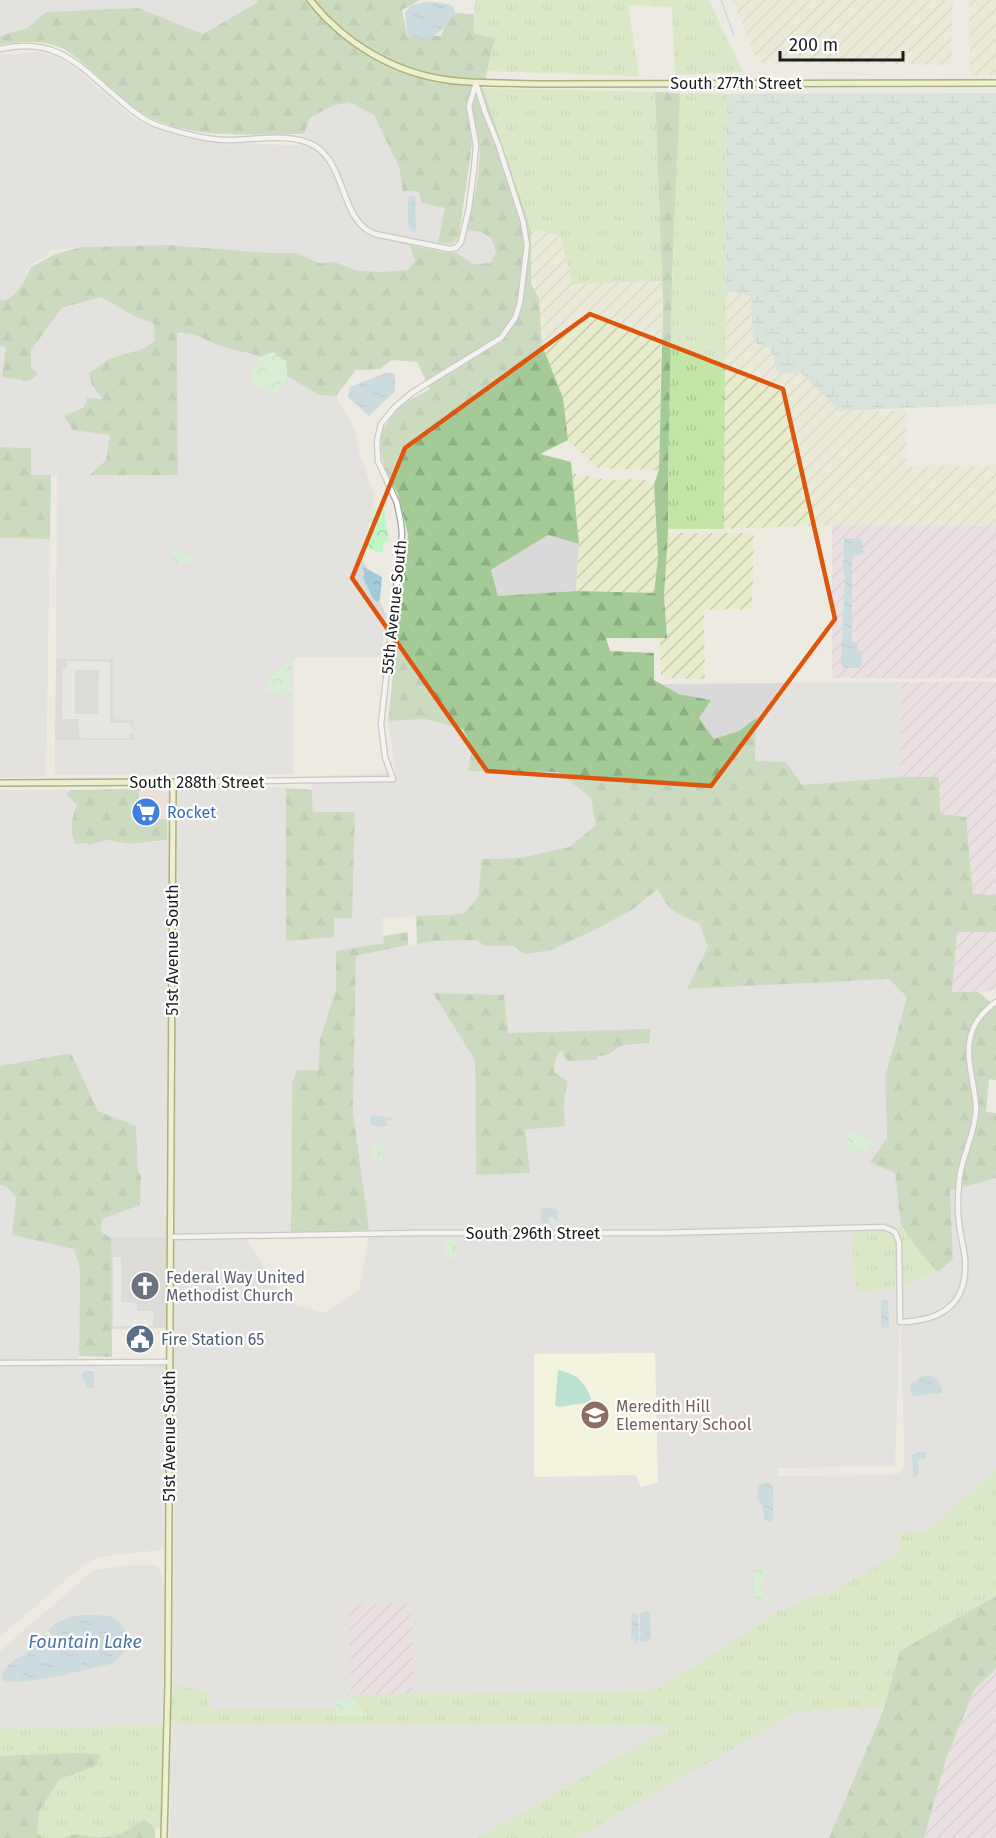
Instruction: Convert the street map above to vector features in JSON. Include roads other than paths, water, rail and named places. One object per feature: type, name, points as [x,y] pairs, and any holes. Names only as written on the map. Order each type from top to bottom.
[{"type":"main road","name":"South 277th Street","points":[[310,0],[343,35],[364,49],[387,62],[432,77],[476,82],[996,83]]},
{"type":"main road","name":"South 288th Street","points":[[0,783],[173,782]]},
{"type":"main road","name":"51st Avenue South","points":[[164,1838],[168,1694],[173,782]]},
{"type":"street","points":[[0,49],[45,47],[62,54],[142,118],[168,128],[222,140],[283,138],[309,142],[330,160],[359,225],[375,234],[450,249],[456,248],[461,242],[469,208],[476,145],[469,106],[476,82]]},
{"type":"street","name":"55th Avenue South","points":[[393,779],[384,749],[381,724],[402,535],[397,503],[378,461],[379,430],[389,413],[404,399],[493,344],[506,333],[518,311],[524,274],[526,246],[524,221],[476,82]]},
{"type":"street","name":"South 288th Street","points":[[173,782],[393,779]]},
{"type":"street","name":"South 296th Street","points":[[170,1237],[415,1233],[658,1233],[888,1228],[895,1232],[900,1248],[900,1322],[919,1321],[937,1316],[956,1301],[961,1291],[964,1275],[965,1259],[959,1226],[958,1198],[959,1178],[976,1112],[968,1049],[970,1037],[973,1028],[986,1009],[996,1002]]},
{"type":"street","points":[[0,1363],[170,1362]]},
{"type":"water","points":[[424,2],[447,4],[454,7],[455,12],[432,37],[410,38],[407,33],[405,13],[410,6]]},
{"type":"water","points":[[410,195],[416,198],[416,232],[408,227],[408,198]]},
{"type":"water","points":[[386,373],[395,373],[395,391],[369,416],[348,397],[350,387]]},
{"type":"water","points":[[845,538],[862,539],[863,554],[852,556],[852,642],[858,643],[857,651],[861,651],[860,668],[845,668],[841,664]]},
{"type":"water","points":[[362,568],[382,577],[378,602],[374,600],[363,578],[365,574]]},
{"type":"water","points":[[371,1115],[393,1119],[386,1121],[388,1126],[372,1126]]},
{"type":"water","points":[[542,1208],[557,1209],[558,1222],[551,1216],[548,1223],[541,1223]]},
{"type":"water","points":[[887,1300],[889,1327],[881,1328],[881,1301]]},
{"type":"water","points":[[84,1371],[94,1372],[94,1388],[87,1387],[81,1375]]},
{"type":"water","points":[[926,1375],[939,1380],[942,1393],[913,1396],[910,1389],[911,1382]]},
{"type":"water","points":[[926,1452],[926,1459],[919,1459],[919,1473],[915,1478],[913,1477],[912,1455]]},
{"type":"water","points":[[766,1482],[773,1488],[773,1520],[769,1522],[764,1519],[763,1507],[757,1498],[759,1485]]},
{"type":"water","points":[[648,1611],[651,1639],[642,1642],[640,1613]]},
{"type":"water","points":[[632,1612],[638,1614],[639,1639],[637,1644],[631,1638]]},
{"type":"water","name":"Fountain Lake","points":[[82,1615],[105,1615],[121,1623],[128,1638],[126,1646],[115,1662],[39,1680],[11,1682],[2,1680],[6,1667],[27,1654],[44,1634],[51,1642],[55,1642],[55,1638],[48,1631],[54,1625],[67,1618]]},
{"type":"waterway","points":[[721,0],[734,35]]},
{"type":"place","name":"Rocket","points":[[146,812]]},
{"type":"place","name":"Federal Way United Methodist Church","points":[[145,1286]]},
{"type":"place","name":"Fire Station 65","points":[[140,1339]]},
{"type":"place","name":"Meredith Hill Elementary School","points":[[595,1415]]}]
